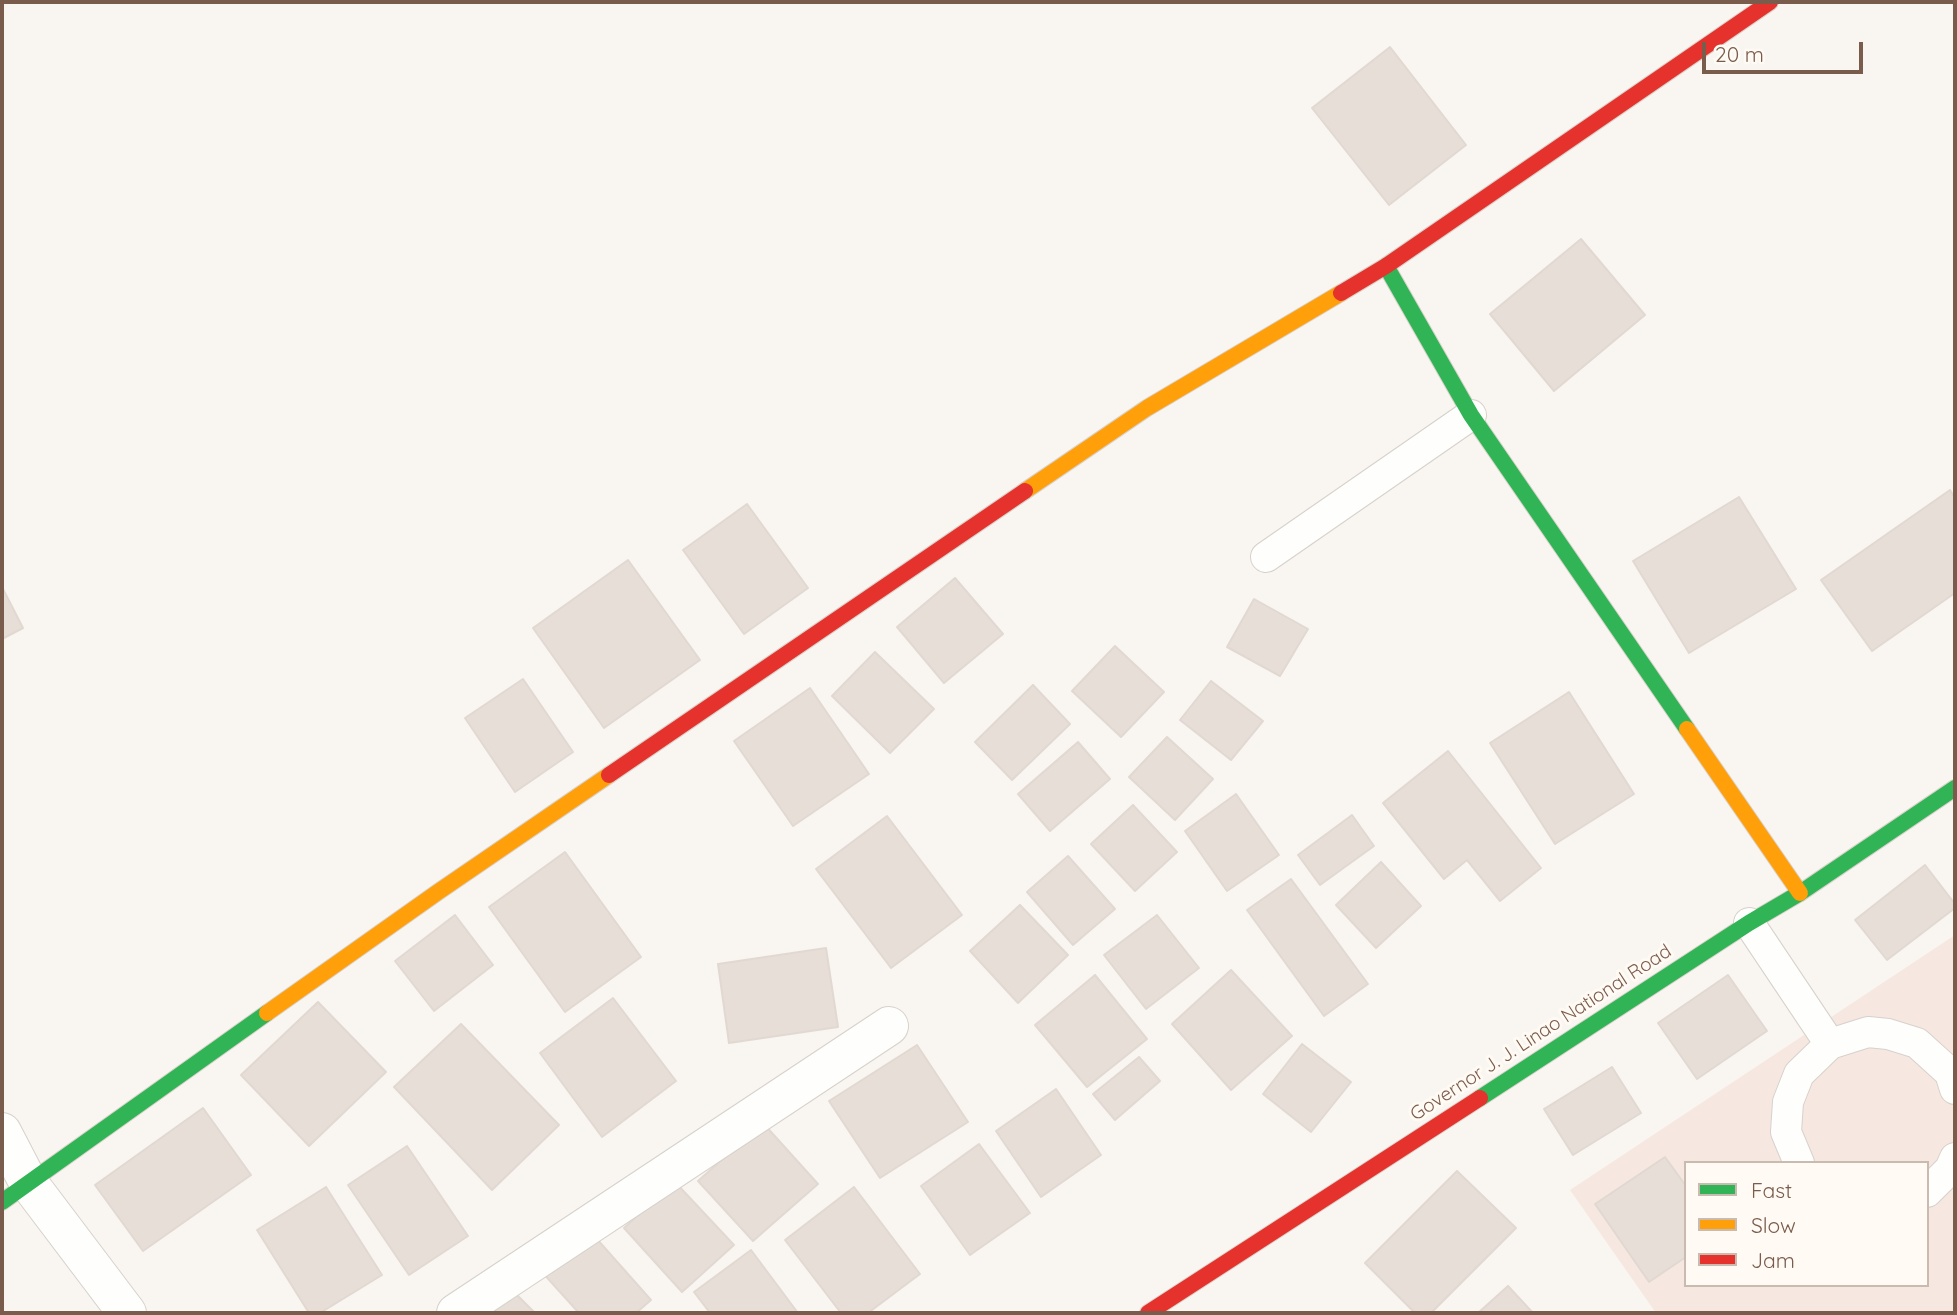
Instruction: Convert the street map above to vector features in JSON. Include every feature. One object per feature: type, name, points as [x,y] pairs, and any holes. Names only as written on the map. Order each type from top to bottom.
[{"type":"street","points":[[15,1192],[438,892],[1147,408],[1386,266],[1770,2]]},
{"type":"street","points":[[1386,266],[1471,415],[1800,893]]},
{"type":"street","name":"Governor J. J. Linao National Road","points":[[1149,1313],[1749,923],[1800,893],[1955,788]]},
{"type":"street","points":[[456,1313],[889,1026]]},
{"type":"street","points":[[2,1132],[15,1192],[127,1313]]},
{"type":"lane","points":[[1266,557],[1471,415]]},
{"type":"lane","points":[[1749,923],[1830,1044]]},
{"type":"lane","points":[[1797,1161],[1787,1132],[1788,1102],[1799,1074],[1830,1044],[1868,1032],[1917,1042],[1950,1073],[1955,1089]]},
{"type":"lane","points":[[1929,1190],[1950,1169],[1955,1158]]},
{"type":"shaded area","points":[[1955,935],[1955,1313],[1656,1313],[1570,1190]]},
{"type":"building","points":[[1390,47],[1466,145],[1389,205],[1312,108]]},
{"type":"building","points":[[1581,239],[1645,315],[1554,391],[1490,314]]},
{"type":"building","points":[[1950,490],[1955,498],[1955,593],[1872,651],[1821,580]]},
{"type":"building","points":[[1739,497],[1796,589],[1689,653],[1633,561]]},
{"type":"building","points":[[747,504],[808,588],[744,634],[683,550]]},
{"type":"building","points":[[628,560],[700,660],[604,728],[533,628]]},
{"type":"building","points":[[955,578],[1003,634],[944,683],[897,627]]},
{"type":"building","points":[[2,587],[23,628],[2,639]]},
{"type":"building","points":[[1254,599],[1308,629],[1280,676],[1227,647]]},
{"type":"building","points":[[1115,646],[1164,692],[1121,737],[1072,691]]},
{"type":"building","points":[[875,652],[934,709],[890,753],[832,696]]},
{"type":"building","points":[[523,679],[573,752],[515,792],[465,718]]},
{"type":"building","points":[[1211,681],[1263,721],[1231,760],[1180,720]]},
{"type":"building","points":[[1033,685],[1070,724],[1012,780],[975,742]]},
{"type":"building","points":[[810,688],[869,774],[793,826],[734,741]]},
{"type":"building","points":[[1569,692],[1634,794],[1555,844],[1490,743]]},
{"type":"building","points":[[1167,737],[1213,779],[1175,820],[1129,777]]},
{"type":"building","points":[[1078,742],[1110,779],[1050,831],[1018,794]]},
{"type":"building","points":[[1448,751],[1541,868],[1500,901],[1467,860],[1444,879],[1383,803]]},
{"type":"building","points":[[1236,794],[1279,855],[1227,891],[1185,831]]},
{"type":"building","points":[[1133,805],[1177,852],[1135,891],[1091,844]]},
{"type":"building","points":[[1352,815],[1374,846],[1320,885],[1298,855]]},
{"type":"building","points":[[887,816],[962,915],[891,968],[816,869]]},
{"type":"building","points":[[565,852],[641,957],[565,1012],[489,907]]},
{"type":"building","points":[[1068,856],[1115,909],[1073,945],[1027,892]]},
{"type":"building","points":[[1381,862],[1421,906],[1376,948],[1336,905]]},
{"type":"building","points":[[1925,865],[1955,904],[1955,908],[1887,960],[1855,920]]},
{"type":"building","points":[[1291,879],[1368,984],[1324,1016],[1247,910]]},
{"type":"building","points":[[1020,905],[1068,955],[1018,1003],[970,951]]},
{"type":"building","points":[[455,915],[493,965],[434,1011],[395,961]]},
{"type":"building","points":[[1157,915],[1199,968],[1146,1009],[1104,955]]},
{"type":"building","points":[[826,948],[838,1027],[729,1043],[718,964]]},
{"type":"building","points":[[1231,970],[1292,1036],[1231,1090],[1172,1024]]},
{"type":"building","points":[[1095,975],[1147,1039],[1087,1087],[1035,1025]]},
{"type":"building","points":[[1728,975],[1767,1031],[1697,1079],[1658,1023]]},
{"type":"building","points":[[613,998],[676,1081],[602,1137],[540,1053]]},
{"type":"building","points":[[318,1002],[386,1072],[309,1146],[241,1075]]},
{"type":"building","points":[[461,1024],[559,1125],[492,1190],[394,1087]]},
{"type":"building","points":[[1302,1044],[1351,1082],[1311,1132],[1263,1094]]},
{"type":"building","points":[[917,1045],[968,1122],[880,1178],[829,1101]]},
{"type":"building","points":[[1139,1057],[1160,1081],[1115,1120],[1093,1094]]},
{"type":"building","points":[[1612,1067],[1641,1113],[1573,1155],[1544,1109]]},
{"type":"building","points":[[1056,1089],[1101,1155],[1041,1197],[996,1131]]},
{"type":"building","points":[[203,1108],[251,1175],[143,1251],[95,1185]]},
{"type":"building","points":[[763,1123],[818,1184],[753,1241],[698,1181]]},
{"type":"building","points":[[979,1144],[1030,1213],[970,1255],[921,1186]]},
{"type":"building","points":[[407,1146],[468,1236],[409,1275],[348,1185]]},
{"type":"building","points":[[1665,1157],[1684,1183],[1684,1258],[1649,1282],[1595,1204]]},
{"type":"building","points":[[1457,1171],[1516,1228],[1431,1313],[1415,1313],[1365,1263]]},
{"type":"building","points":[[675,1182],[734,1245],[682,1292],[624,1228]]},
{"type":"building","points":[[326,1187],[382,1275],[320,1313],[309,1313],[257,1230]]},
{"type":"building","points":[[854,1187],[920,1274],[868,1313],[841,1313],[785,1240]]},
{"type":"building","points":[[588,1229],[651,1300],[636,1313],[579,1313],[541,1271]]},
{"type":"building","points":[[751,1250],[798,1313],[710,1313],[694,1292]]},
{"type":"building","points":[[1508,1286],[1533,1313],[1478,1313]]},
{"type":"building","points":[[514,1292],[535,1313],[492,1313]]},
{"type":"traffic: fast","points":[[1386,266],[1471,415],[1687,729]]},
{"type":"traffic: fast","points":[[1480,1098],[1749,923],[1800,893],[1955,788]]},
{"type":"traffic: fast","points":[[2,1202],[267,1013]]},
{"type":"traffic: slow","points":[[1025,491],[1147,408],[1341,293]]},
{"type":"traffic: slow","points":[[1687,729],[1800,893]]},
{"type":"traffic: slow","points":[[267,1013],[609,775]]},
{"type":"traffic: jam","points":[[1341,293],[1386,266],[1770,2]]},
{"type":"traffic: jam","points":[[609,775],[1025,491]]},
{"type":"traffic: jam","points":[[1148,1313],[1480,1098]]}]
